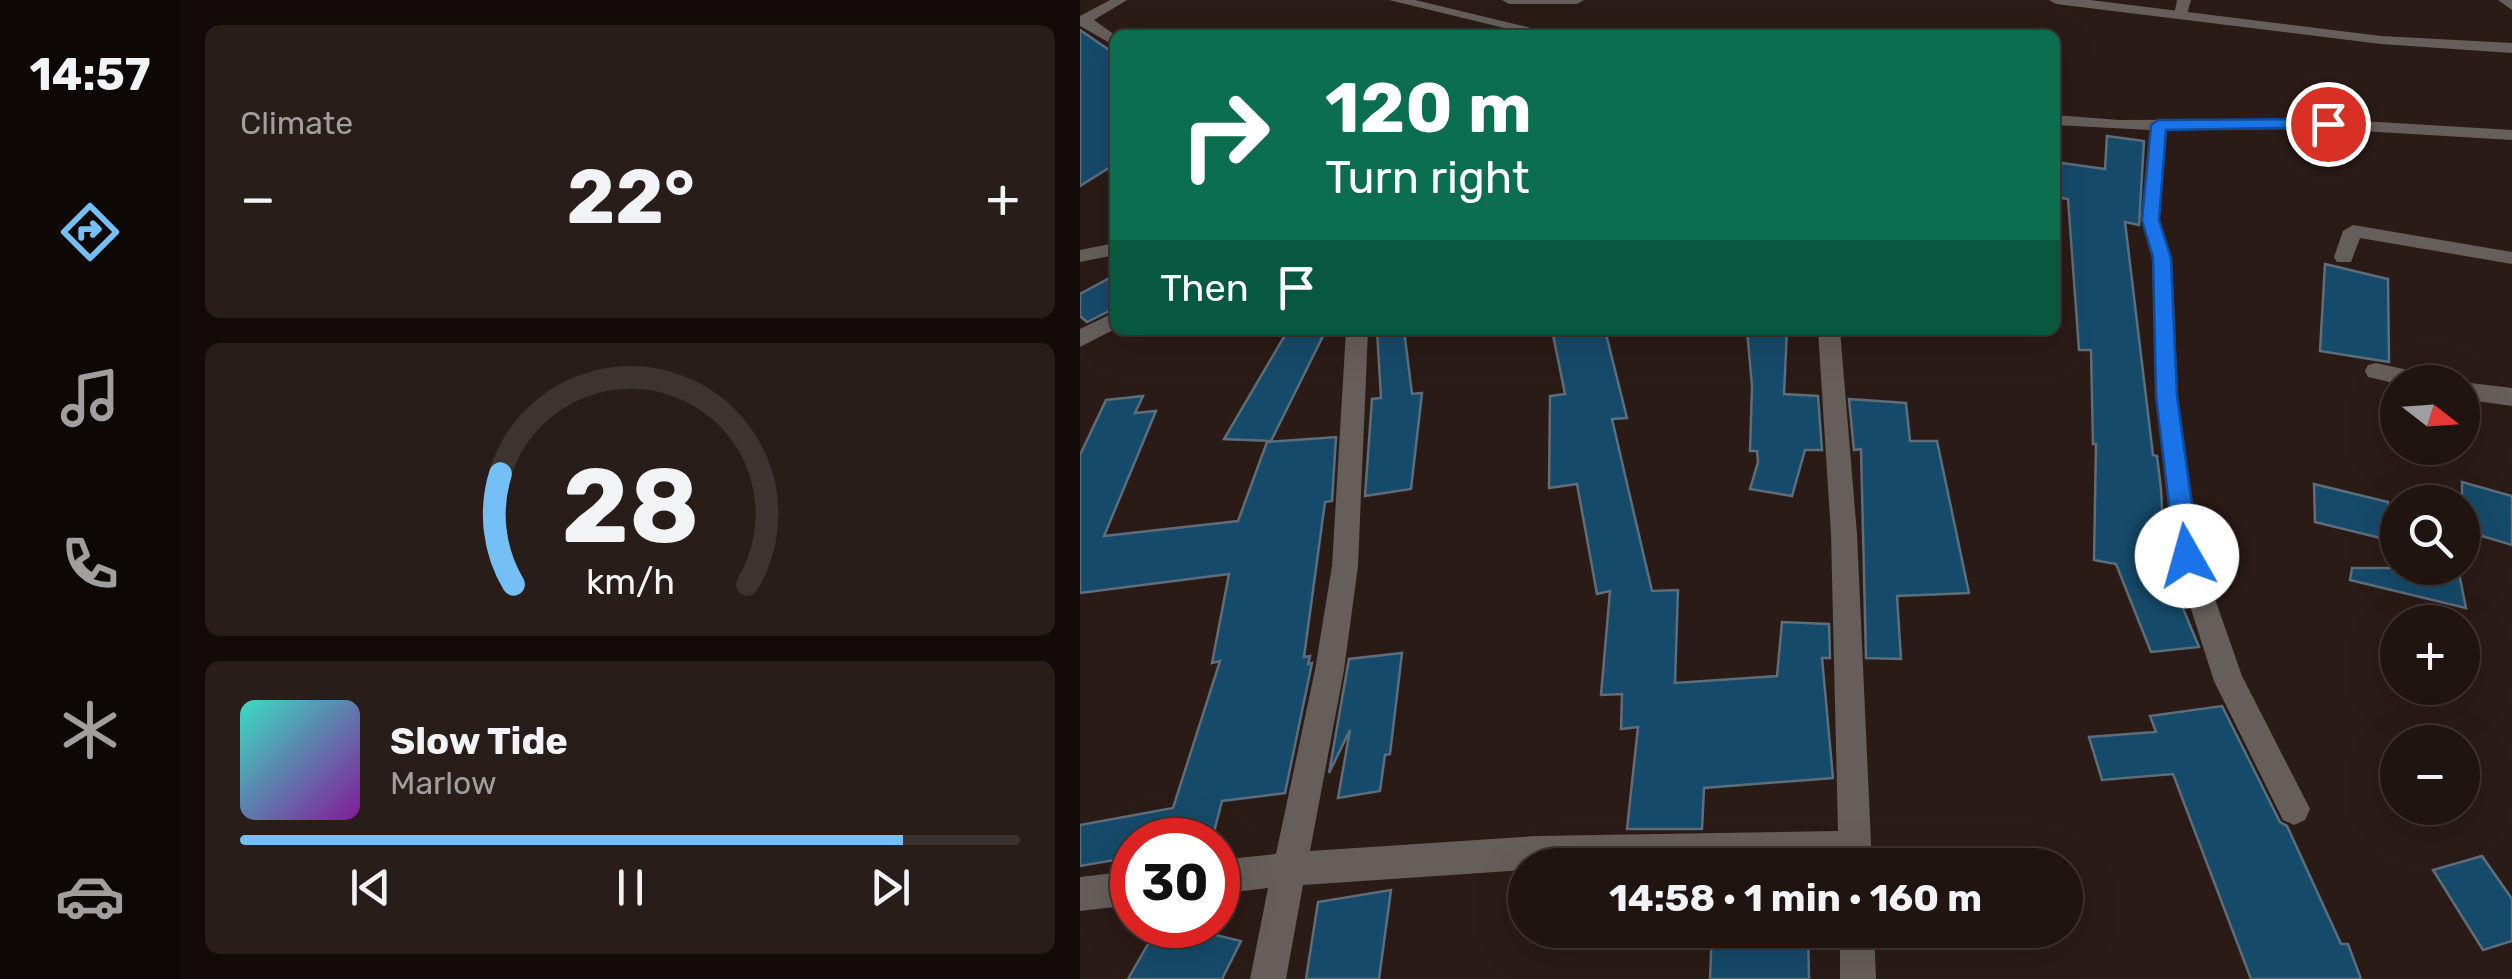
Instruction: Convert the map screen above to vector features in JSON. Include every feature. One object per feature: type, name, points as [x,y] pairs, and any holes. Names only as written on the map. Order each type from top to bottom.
[{"type":"street","points":[[1110,39],[1082,21],[1120,0]]},
{"type":"street","points":[[1396,0],[1522,30]]},
{"type":"street","points":[[1418,0],[1441,9]]},
{"type":"street","points":[[1509,0],[1577,0]]},
{"type":"street","points":[[2056,0],[2182,8],[2381,40],[2512,48]]},
{"type":"street","points":[[2505,0],[2512,6]]},
{"type":"street","points":[[2060,120],[2158,125],[2328,124],[2512,136]]},
{"type":"street","points":[[2158,125],[2150,220],[2162,258],[2167,396],[2187,556],[2228,681],[2294,808]]},
{"type":"street","points":[[2344,256],[2353,231],[2512,258]]},
{"type":"street","points":[[1080,256],[1110,250]]},
{"type":"street","points":[[1080,338],[1110,322]]},
{"type":"street","points":[[1268,979],[1287,868],[1318,736],[1345,564],[1357,335]]},
{"type":"street","points":[[1829,335],[1844,534],[1855,848]]},
{"type":"street","points":[[2376,372],[2380,373]]},
{"type":"street","points":[[2480,393],[2512,397]]},
{"type":"street","points":[[1240,874],[1508,854]]},
{"type":"street","points":[[1080,894],[1110,891]]},
{"type":"street","points":[[1857,948],[1858,979]]},
{"type":"building","points":[[1080,30],[1110,51],[1110,167],[1080,186]]},
{"type":"building","points":[[2107,136],[2144,141],[2139,225],[2125,222],[2153,455],[2157,456],[2161,489],[2165,565],[2199,647],[2151,652],[2116,564],[2094,560],[2096,444],[2091,350],[2079,350],[2068,199],[2060,198],[2060,163],[2105,169]]},
{"type":"building","points":[[2325,264],[2388,279],[2389,362],[2320,351]]},
{"type":"building","points":[[1110,278],[1110,310],[1087,322],[1080,316],[1080,294]]},
{"type":"building","points":[[1285,335],[1324,335],[1271,441],[1224,439]]},
{"type":"building","points":[[1377,335],[1405,335],[1412,394],[1422,393],[1411,489],[1365,496],[1372,399],[1381,398]]},
{"type":"building","points":[[1553,335],[1606,335],[1627,418],[1612,419],[1652,591],[1678,590],[1675,683],[1777,676],[1782,622],[1829,624],[1830,658],[1822,658],[1833,778],[1704,788],[1702,829],[1627,829],[1638,727],[1621,729],[1622,694],[1601,695],[1610,591],[1597,594],[1577,484],[1549,488],[1550,396],[1565,394]]},
{"type":"building","points":[[1747,335],[1787,335],[1784,394],[1818,396],[1822,450],[1805,450],[1792,496],[1750,489],[1758,462],[1757,451],[1750,451],[1752,386]]},
{"type":"building","points":[[1143,396],[1135,413],[1156,411],[1104,536],[1238,521],[1267,442],[1336,437],[1332,501],[1325,502],[1304,657],[1310,656],[1308,664],[1312,663],[1285,793],[1222,801],[1218,818],[1118,818],[1173,808],[1220,661],[1212,663],[1229,574],[1080,593],[1080,455],[1106,400]]},
{"type":"building","points":[[1849,399],[1906,403],[1910,441],[1937,441],[1969,593],[1897,596],[1901,659],[1866,658],[1861,449],[1854,450]]},
{"type":"building","points":[[2314,484],[2380,500],[2380,538],[2315,522]]},
{"type":"building","points":[[2480,487],[2512,496],[2512,545],[2480,535]]},
{"type":"building","points":[[2352,568],[2380,568],[2380,585],[2461,585],[2465,605],[2454,605],[2350,580]]},
{"type":"building","points":[[1402,653],[1390,754],[1385,755],[1380,791],[1338,798],[1350,730],[1329,773],[1349,659]]},
{"type":"building","points":[[2222,706],[2280,822],[2287,826],[2341,944],[2348,944],[2361,979],[2251,979],[2173,774],[2102,780],[2089,737],[2156,732],[2150,716]]},
{"type":"building","points":[[1110,820],[1110,861],[1080,866],[1080,825]]},
{"type":"building","points":[[2482,856],[2512,899],[2512,941],[2483,950],[2433,870]]},
{"type":"building","points":[[1391,890],[1379,979],[1306,979],[1318,902]]},
{"type":"building","points":[[1146,948],[1238,948],[1222,979],[1128,979]]},
{"type":"building","points":[[1711,948],[1808,948],[1809,979],[1710,979]]},
{"type":"route","points":[[2187,556],[2167,396],[2162,258],[2150,220],[2158,125],[2328,124]]}]
